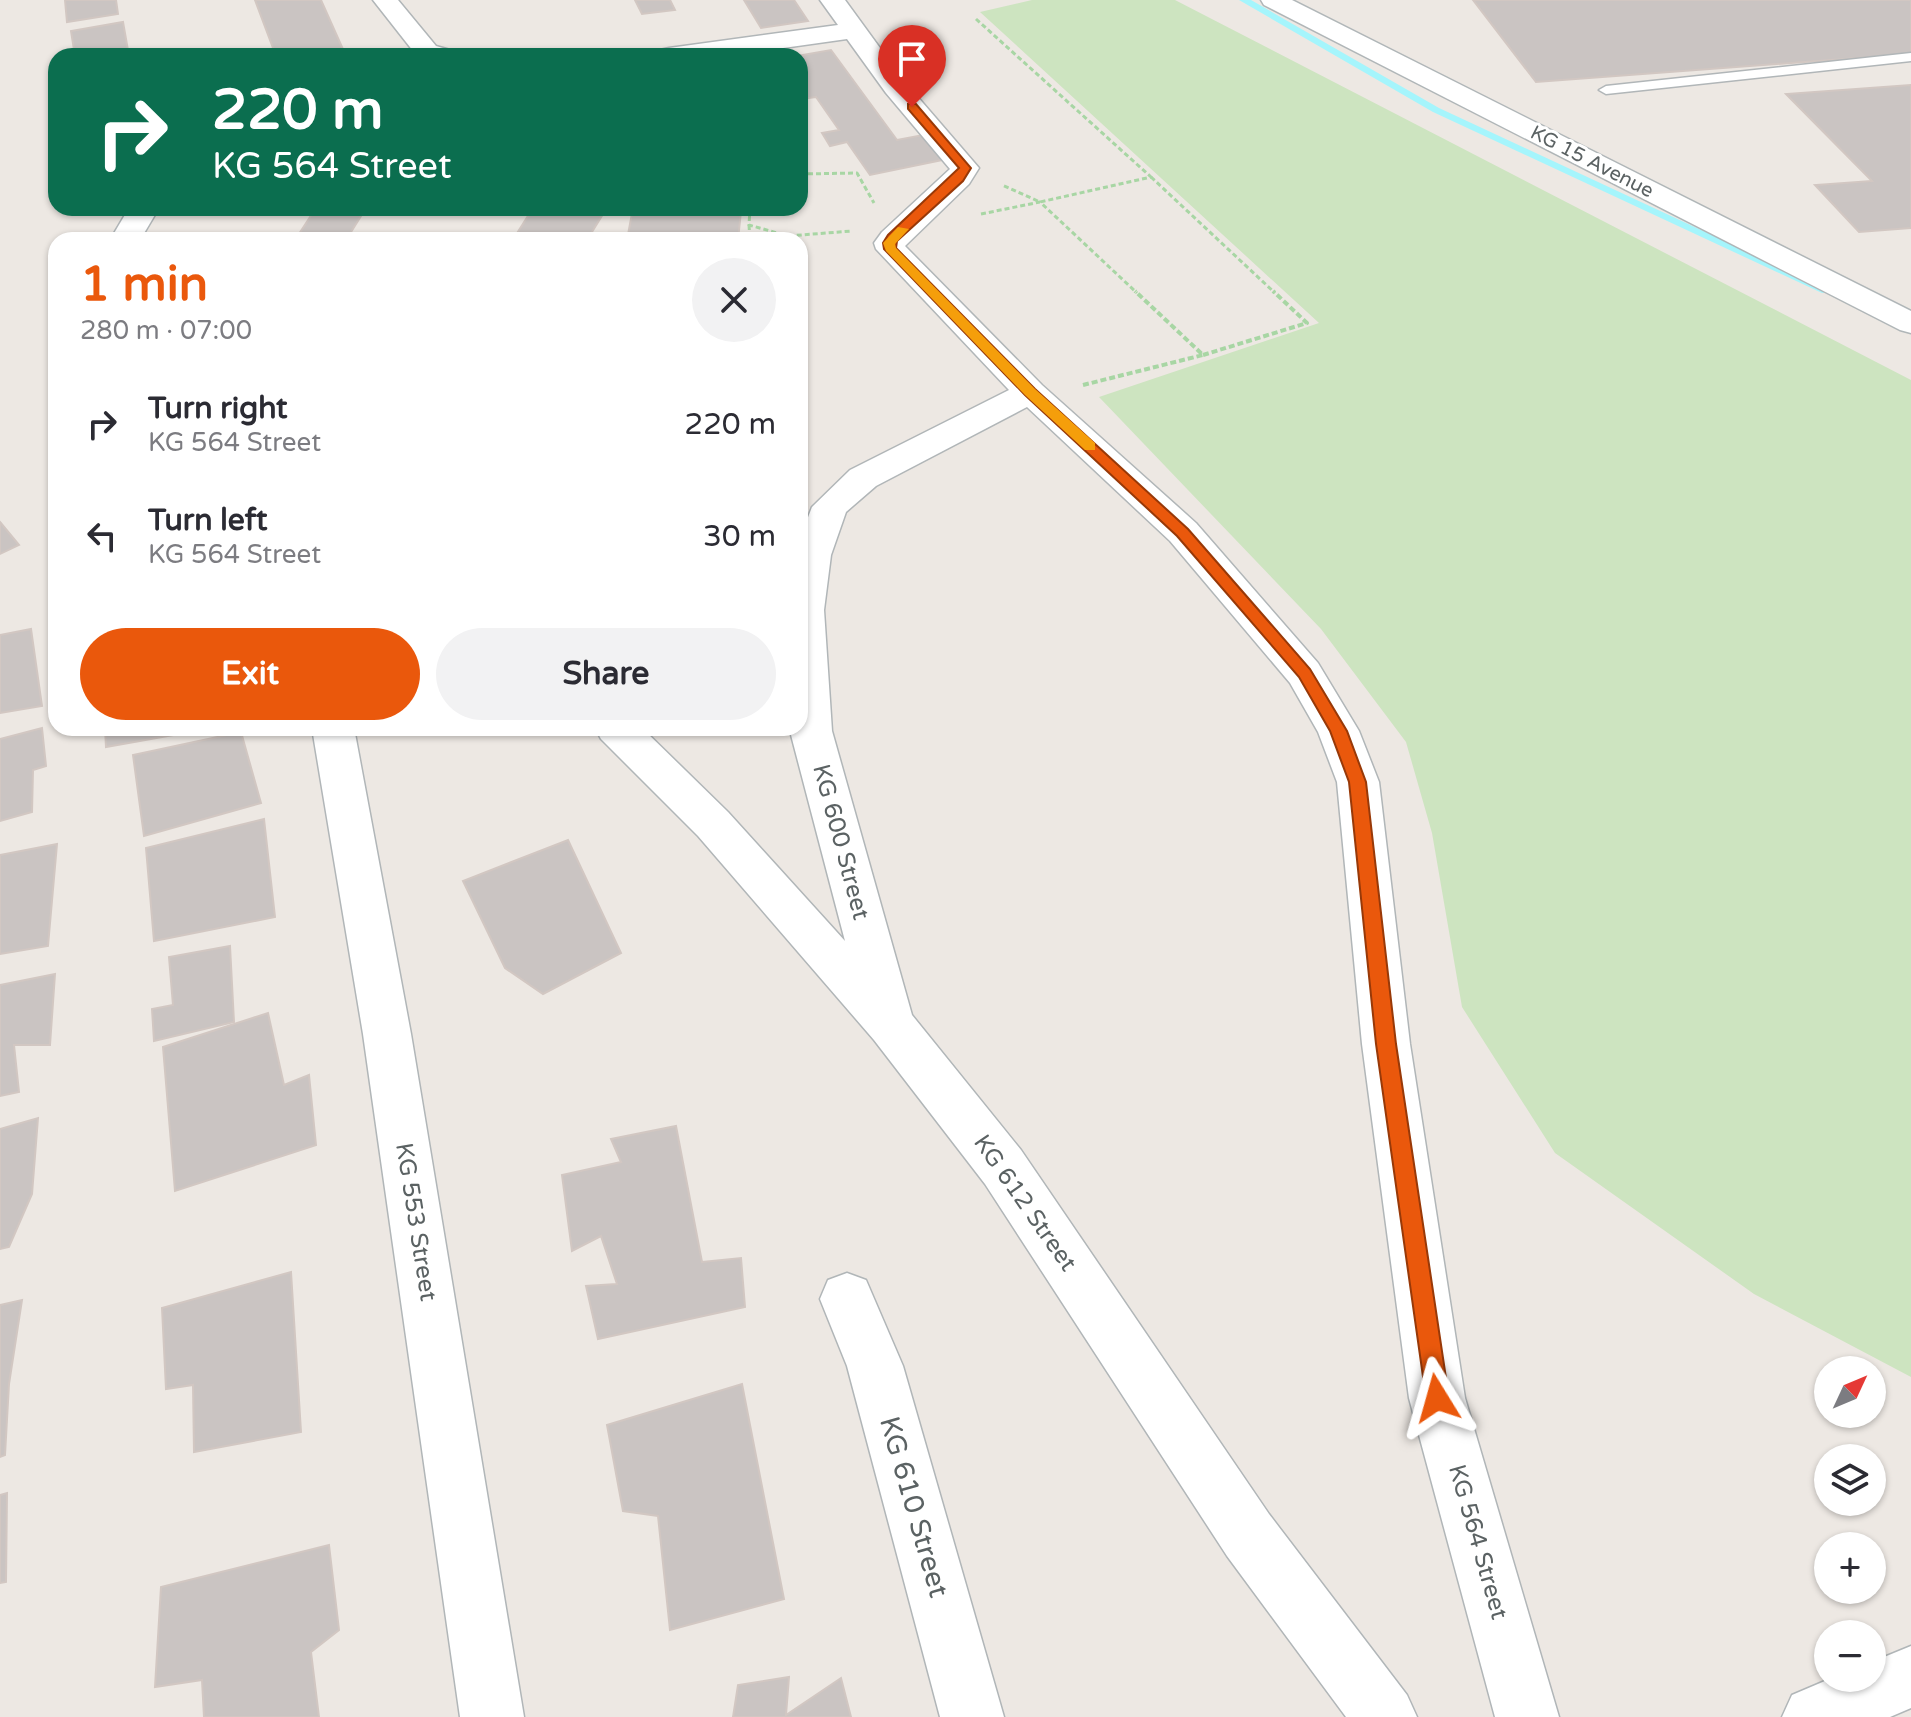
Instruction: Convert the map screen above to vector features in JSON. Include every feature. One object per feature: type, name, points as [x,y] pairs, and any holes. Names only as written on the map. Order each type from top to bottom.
[{"type":"street","points":[[385,0],[425,48]]},
{"type":"street","name":"KG 15 Avenue","points":[[1273,0],[1911,323]]},
{"type":"street","points":[[703,48],[842,15]]},
{"type":"street","name":"KG 564 Street","points":[[842,15],[895,87],[965,168],[959,178],[893,238],[889,243],[891,249],[1033,394],[1183,532],[1304,673],[1338,731],[1358,782],[1386,1044],[1437,1398],[1527,1717]]},
{"type":"street","name":"KG 600 Street","points":[[808,586],[812,555],[830,507],[863,478],[1033,394]]},
{"type":"street","name":"KG 600 Street","points":[[808,670],[811,731],[891,1025]]},
{"type":"street","name":"KG 553 Street","points":[[334,736],[387,1034],[492,1717]]},
{"type":"street","name":"KG 612 Street","points":[[624,736],[713,824],[891,1025],[1003,1167],[1248,1535],[1385,1717]]},
{"type":"street","name":"KG 610 Street","points":[[847,1299],[875,1366],[972,1717]]},
{"type":"street","points":[[1814,1717],[1911,1677]]},
{"type":"lane","points":[[1606,90],[1911,57]]},
{"type":"path","points":[[976,19],[1307,323],[1203,355],[1033,394]]},
{"type":"path","points":[[808,174],[857,173]]},
{"type":"path","points":[[981,214],[1151,177]]},
{"type":"path","points":[[1040,202],[1203,355]]},
{"type":"path","points":[[749,232],[750,216]]},
{"type":"path","points":[[749,225],[778,232]]},
{"type":"green space","points":[[1032,0],[1175,0],[1911,380],[1911,1377],[1886,1364],[1886,1356],[1871,1356],[1754,1294],[1555,1153],[1462,1007],[1432,833],[1406,742],[1321,629],[1099,397],[1319,323],[980,12]]},
{"type":"building","points":[[65,0],[116,0],[118,14],[67,22]]},
{"type":"building","points":[[255,0],[321,0],[342,48],[273,48]]},
{"type":"building","points":[[635,0],[670,0],[675,10],[642,14]]},
{"type":"building","points":[[744,0],[794,0],[808,21],[761,28]]},
{"type":"building","points":[[1473,0],[1911,0],[1911,54],[1536,82]]},
{"type":"building","points":[[123,22],[128,48],[74,48],[71,31]]},
{"type":"building","points":[[831,50],[897,140],[923,135],[942,160],[870,175],[847,142],[830,146],[822,133],[839,130],[816,97],[808,98],[808,54]]},
{"type":"building","points":[[1911,85],[1911,228],[1859,232],[1815,185],[1872,181],[1786,94]]},
{"type":"building","points":[[311,216],[361,216],[351,232],[300,232]]},
{"type":"building","points":[[528,216],[602,216],[592,232],[518,232]]},
{"type":"building","points":[[632,216],[740,216],[739,232],[628,232]]},
{"type":"building","points":[[0,522],[19,545],[0,554]]},
{"type":"building","points":[[31,629],[42,706],[0,713],[0,635]]},
{"type":"building","points":[[42,728],[46,766],[33,770],[32,812],[0,821],[0,739]]},
{"type":"building","points":[[105,736],[168,736],[106,747]]},
{"type":"building","points":[[222,736],[242,736],[261,803],[144,836],[133,755]]},
{"type":"building","points":[[264,819],[275,917],[154,941],[146,848]]},
{"type":"building","points":[[568,840],[621,953],[543,994],[505,968],[463,881]]},
{"type":"building","points":[[57,844],[48,946],[0,954],[0,855]]},
{"type":"building","points":[[230,946],[234,1022],[154,1041],[152,1009],[173,1005],[169,957]]},
{"type":"building","points":[[55,974],[50,1045],[14,1045],[19,1092],[0,1096],[0,985]]},
{"type":"building","points":[[268,1013],[284,1085],[309,1075],[316,1145],[175,1191],[163,1047]]},
{"type":"building","points":[[38,1118],[32,1194],[9,1247],[0,1249],[0,1129]]},
{"type":"building","points":[[676,1126],[702,1262],[741,1258],[745,1307],[598,1339],[586,1286],[617,1284],[601,1236],[572,1251],[562,1175],[621,1162],[611,1139]]},
{"type":"building","points":[[291,1272],[301,1432],[194,1452],[193,1385],[166,1389],[162,1308]]},
{"type":"building","points":[[22,1300],[9,1384],[5,1455],[0,1457],[0,1305]]},
{"type":"building","points":[[742,1384],[784,1599],[670,1630],[658,1516],[623,1511],[607,1425]]},
{"type":"building","points":[[7,1493],[6,1582],[0,1583],[0,1495]]},
{"type":"building","points":[[329,1545],[339,1630],[311,1652],[319,1717],[204,1717],[202,1680],[155,1687],[161,1587]]},
{"type":"building","points":[[789,1677],[786,1715],[841,1678],[851,1717],[733,1717],[738,1685]]},
{"type":"waterway","points":[[1244,0],[1436,110],[1826,291]]},
{"type":"slow traffic","points":[[902,229],[889,243],[891,249],[1030,392],[1090,447]]},
{"type":"route","points":[[912,107],[965,168],[959,178],[893,238],[889,243],[891,249],[1030,392],[1183,532],[1304,673],[1338,731],[1358,782],[1386,1044],[1437,1398]]}]
